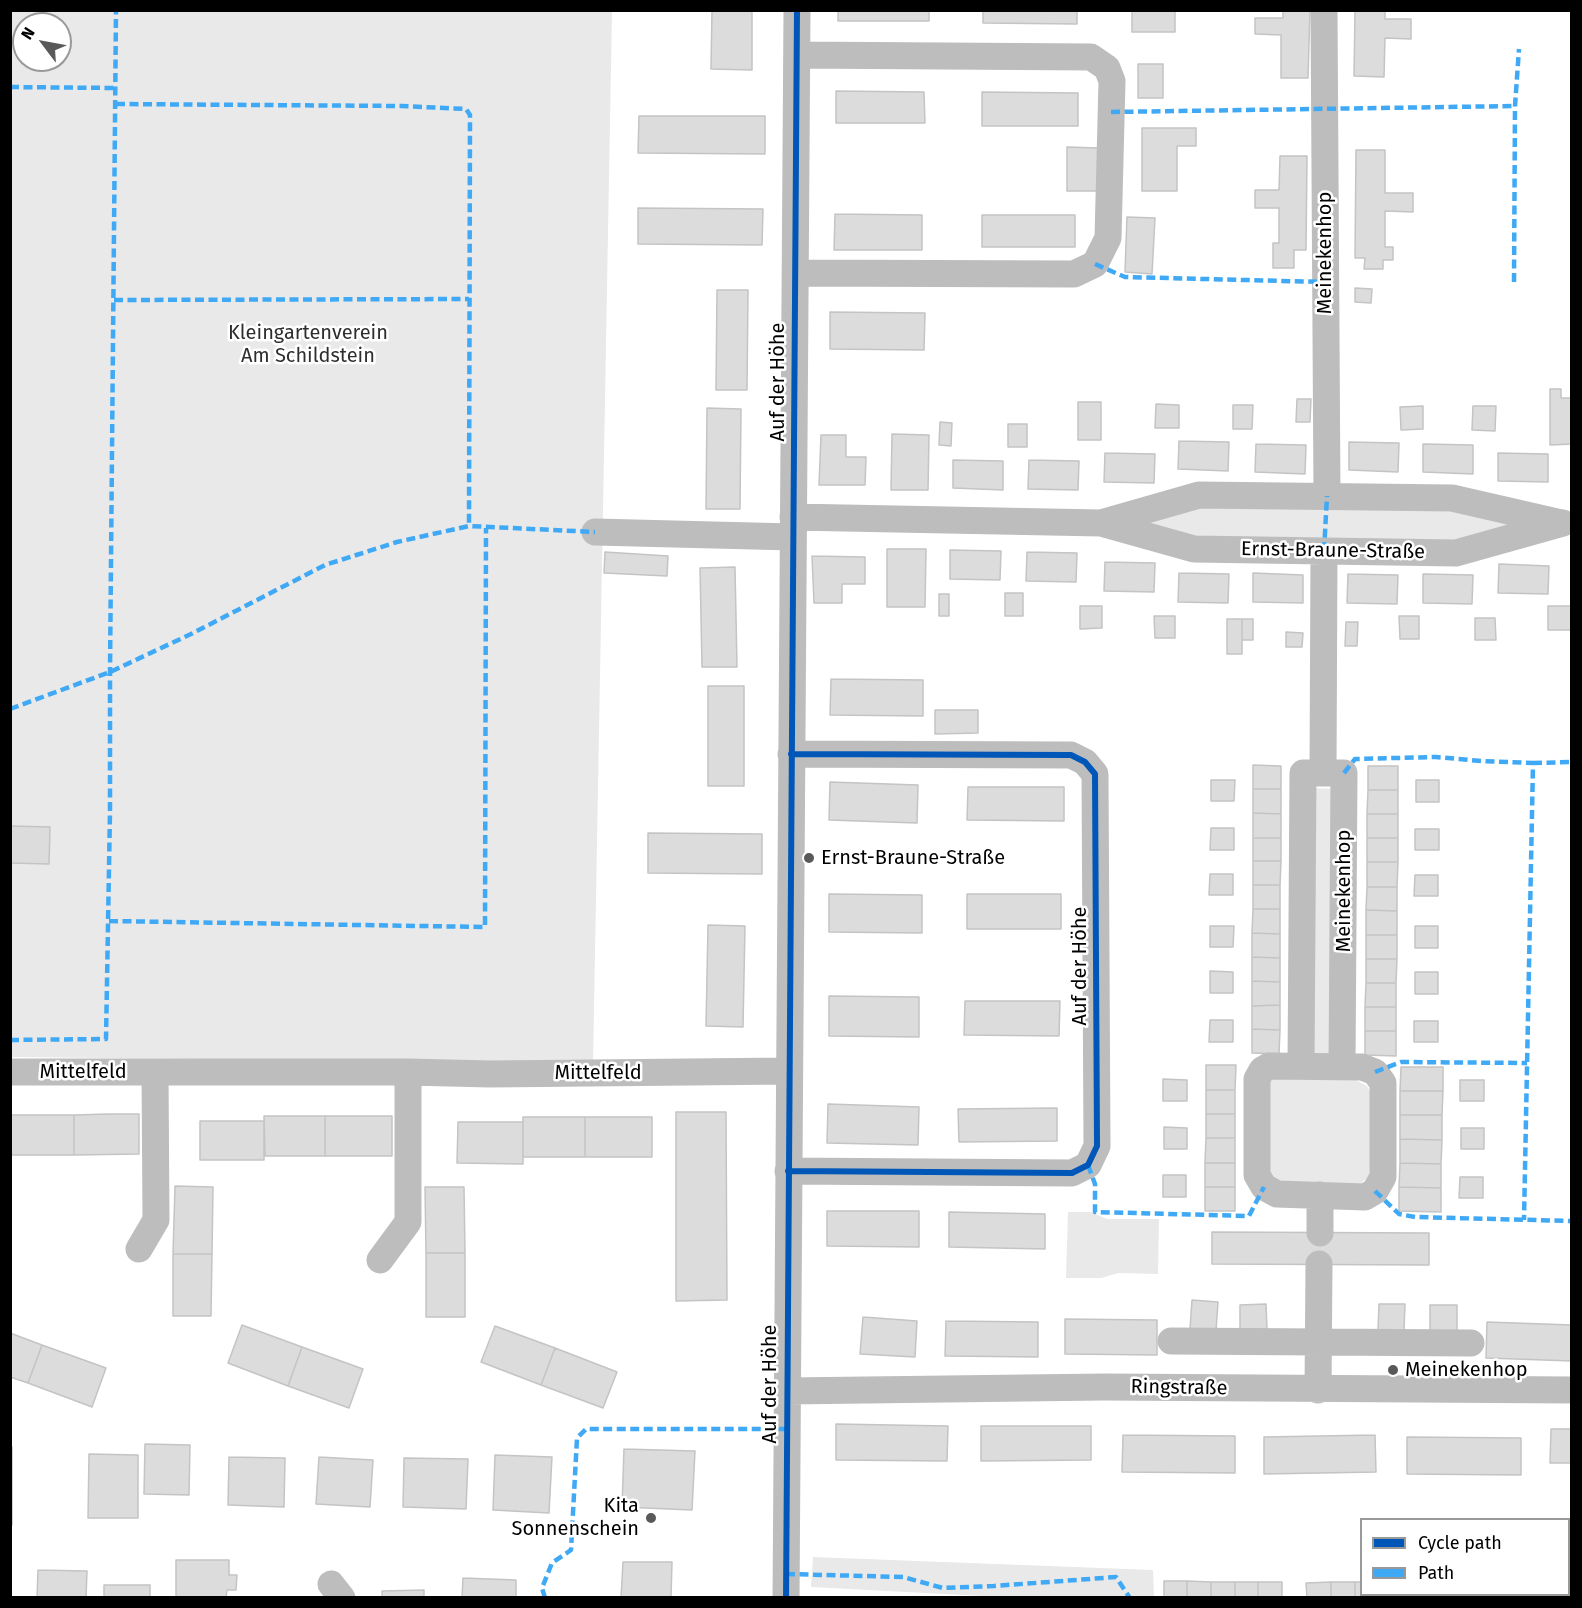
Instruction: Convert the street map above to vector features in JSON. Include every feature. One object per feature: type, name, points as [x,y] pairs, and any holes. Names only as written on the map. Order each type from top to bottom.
[{"type":"street","name":"Auf der Höhe","points":[[786,1598],[797,10]]},
{"type":"street","name":"Meinekenhop","points":[[1324,10],[1327,496]]},
{"type":"street","points":[[795,273],[1074,274],[1095,264],[1108,238],[1112,81],[1107,68],[1091,57],[797,55]]},
{"type":"street","name":"Ernst-Braune-Straße","points":[[595,531],[1101,523],[1199,495],[1452,498],[1567,523]]},
{"type":"street","name":"Ernst-Braune-Straße","points":[[1101,523],[1194,549],[1456,553],[1567,523]]},
{"type":"street","points":[[1301,1066],[1303,773],[1323,773],[1324,551]]},
{"type":"street","name":"Auf der Höhe","points":[[788,1171],[1072,1173],[1089,1165],[1096,1146],[1095,774],[1084,762],[1071,755],[791,754]]},
{"type":"street","name":"Meinekenhop","points":[[1323,773],[1344,773],[1342,1067]]},
{"type":"street","points":[[1269,1066],[1342,1067],[1362,1067],[1375,1072],[1383,1083],[1383,1177],[1375,1191],[1365,1197],[1276,1194],[1264,1187],[1257,1174],[1257,1079],[1262,1070],[1269,1066]]},
{"type":"street","name":"Mittelfeld","points":[[10,1072],[501,1074],[789,1071]]},
{"type":"street","name":"Mittelfeld","points":[[139,1249],[156,1220],[155,1072]]},
{"type":"street","points":[[380,1260],[408,1222],[408,1072]]},
{"type":"street","points":[[1320,1195],[1320,1233]]},
{"type":"street","points":[[1318,1390],[1319,1264]]},
{"type":"street","points":[[1171,1341],[1471,1343]]},
{"type":"street","name":"Ringstraße","points":[[787,1391],[1104,1387],[1572,1390]]},
{"type":"green space","name":"Kleingartenverein Am Schildstein","points":[[11,11],[612,11],[593,1063],[11,1057]]},
{"type":"green space","points":[[1204,502],[1450,504],[1538,523],[1456,545],[1195,542],[1125,523]]},
{"type":"green space","points":[[1309,788],[1338,789],[1336,1060],[1306,1060]]},
{"type":"green space","points":[[1278,1075],[1350,1077],[1367,1086],[1376,1102],[1369,1177],[1357,1186],[1283,1184],[1270,1178],[1268,1084]]},
{"type":"green space","points":[[1068,1212],[1091,1212],[1107,1219],[1159,1219],[1158,1274],[1119,1273],[1101,1278],[1066,1278]]},
{"type":"green space","points":[[813,1557],[1153,1570],[1154,1597],[1002,1597],[811,1587]]},
{"type":"building","points":[[712,10],[752,10],[752,70],[711,69]]},
{"type":"building","points":[[838,10],[929,10],[929,21],[838,21]]},
{"type":"building","points":[[983,10],[1077,10],[1077,24],[983,23]]},
{"type":"building","points":[[1132,10],[1175,10],[1175,32],[1132,32]]},
{"type":"building","points":[[1283,10],[1310,10],[1308,78],[1281,78],[1281,35],[1255,34],[1255,18],[1283,18]]},
{"type":"building","points":[[1355,10],[1385,10],[1385,19],[1411,19],[1411,39],[1385,38],[1384,77],[1354,76]]},
{"type":"building","points":[[1138,64],[1163,64],[1163,98],[1138,98]]},
{"type":"building","points":[[836,91],[924,92],[925,123],[836,123]]},
{"type":"building","points":[[982,92],[1078,93],[1078,126],[982,126]]},
{"type":"building","points":[[639,116],[765,116],[765,154],[638,153]]},
{"type":"building","points":[[1142,128],[1196,128],[1196,146],[1177,146],[1177,191],[1142,191]]},
{"type":"building","points":[[1067,147],[1098,148],[1098,191],[1067,191]]},
{"type":"building","points":[[1356,150],[1385,150],[1385,193],[1413,193],[1413,212],[1385,211],[1385,247],[1393,247],[1393,260],[1383,260],[1383,269],[1364,269],[1365,258],[1355,258]]},
{"type":"building","points":[[1280,156],[1307,156],[1306,250],[1294,250],[1294,268],[1273,268],[1273,243],[1279,243],[1279,208],[1255,208],[1255,190],[1279,190]]},
{"type":"building","points":[[638,208],[763,209],[762,245],[638,244]]},
{"type":"building","points":[[835,214],[922,215],[922,250],[834,250]]},
{"type":"building","points":[[982,215],[1075,215],[1075,247],[982,247]]},
{"type":"building","points":[[1127,217],[1155,218],[1152,274],[1125,272]]},
{"type":"building","points":[[1355,288],[1372,289],[1371,303],[1355,302]]},
{"type":"building","points":[[717,290],[748,290],[747,390],[716,390]]},
{"type":"building","points":[[830,312],[925,313],[924,350],[830,349]]},
{"type":"building","points":[[1550,389],[1561,389],[1561,398],[1572,398],[1572,444],[1550,445]]},
{"type":"building","points":[[1297,399],[1311,399],[1310,422],[1296,422]]},
{"type":"building","points":[[1078,402],[1101,402],[1101,440],[1078,440]]},
{"type":"building","points":[[1156,404],[1179,405],[1179,428],[1155,428]]},
{"type":"building","points":[[1233,405],[1253,405],[1252,429],[1233,429]]},
{"type":"building","points":[[1423,406],[1423,429],[1401,430],[1400,407]]},
{"type":"building","points":[[1473,406],[1496,406],[1495,431],[1472,430]]},
{"type":"building","points":[[707,408],[741,409],[740,509],[706,509]]},
{"type":"building","points":[[940,422],[952,423],[951,446],[939,445]]},
{"type":"building","points":[[1008,424],[1027,424],[1027,447],[1008,447]]},
{"type":"building","points":[[892,434],[929,435],[928,490],[891,490]]},
{"type":"building","points":[[821,435],[846,435],[846,457],[866,457],[865,485],[819,485]]},
{"type":"building","points":[[1179,441],[1229,442],[1228,471],[1178,469]]},
{"type":"building","points":[[1349,442],[1399,443],[1398,472],[1349,470]]},
{"type":"building","points":[[1256,444],[1306,445],[1305,474],[1255,472]]},
{"type":"building","points":[[1423,444],[1473,445],[1473,474],[1423,472]]},
{"type":"building","points":[[1105,453],[1155,454],[1154,483],[1104,482]]},
{"type":"building","points":[[1498,453],[1548,454],[1548,482],[1498,481]]},
{"type":"building","points":[[953,460],[1003,461],[1003,490],[953,488]]},
{"type":"building","points":[[1029,460],[1079,461],[1078,490],[1028,489]]},
{"type":"building","points":[[887,549],[926,549],[925,607],[887,607]]},
{"type":"building","points":[[950,550],[1001,551],[1000,580],[950,579]]},
{"type":"building","points":[[605,552],[668,556],[667,576],[604,573]]},
{"type":"building","points":[[1027,552],[1077,553],[1076,582],[1026,581]]},
{"type":"building","points":[[812,556],[865,557],[865,584],[842,584],[842,603],[814,603]]},
{"type":"building","points":[[1105,562],[1155,563],[1154,592],[1104,591]]},
{"type":"building","points":[[1499,564],[1549,566],[1548,594],[1498,593]]},
{"type":"building","points":[[735,567],[737,667],[702,667],[700,568]]},
{"type":"building","points":[[1179,573],[1229,574],[1228,603],[1178,602]]},
{"type":"building","points":[[1253,573],[1303,575],[1303,603],[1253,602]]},
{"type":"building","points":[[1348,574],[1398,575],[1397,604],[1347,603]]},
{"type":"building","points":[[1423,574],[1473,575],[1472,604],[1423,603]]},
{"type":"building","points":[[1005,593],[1023,593],[1023,616],[1005,616]]},
{"type":"building","points":[[939,594],[949,594],[949,616],[939,616]]},
{"type":"building","points":[[1080,606],[1102,606],[1102,628],[1080,629]]},
{"type":"building","points":[[1548,606],[1571,606],[1571,630],[1548,630]]},
{"type":"building","points":[[1154,616],[1175,616],[1175,638],[1155,638]]},
{"type":"building","points":[[1399,616],[1419,616],[1419,639],[1400,639]]},
{"type":"building","points":[[1475,618],[1495,618],[1496,640],[1475,640]]},
{"type":"building","points":[[1227,619],[1242,619],[1242,654],[1227,654]]},
{"type":"building","points":[[1242,619],[1253,619],[1253,640],[1242,640]]},
{"type":"building","points":[[1346,622],[1358,622],[1357,646],[1345,646]]},
{"type":"building","points":[[1286,632],[1303,633],[1302,647],[1286,647]]},
{"type":"building","points":[[831,679],[923,680],[923,716],[830,715]]},
{"type":"building","points":[[708,686],[744,686],[744,786],[708,786]]},
{"type":"building","points":[[935,710],[978,710],[978,733],[935,734]]},
{"type":"building","points":[[1253,765],[1281,766],[1281,789],[1253,789]]},
{"type":"building","points":[[1368,766],[1398,766],[1398,790],[1368,790]]},
{"type":"building","points":[[1211,780],[1235,780],[1234,801],[1211,801]]},
{"type":"building","points":[[1416,780],[1439,780],[1439,802],[1416,802]]},
{"type":"building","points":[[830,782],[918,785],[917,823],[829,820]]},
{"type":"building","points":[[968,787],[1064,787],[1064,821],[967,820]]},
{"type":"building","points":[[1253,789],[1281,789],[1281,814],[1253,813]]},
{"type":"building","points":[[1368,790],[1398,790],[1398,814],[1367,814]]},
{"type":"building","points":[[1253,813],[1281,814],[1281,838],[1253,838]]},
{"type":"building","points":[[1367,814],[1398,814],[1398,838],[1367,838]]},
{"type":"building","points":[[10,826],[50,827],[49,864],[10,863]]},
{"type":"building","points":[[1211,828],[1234,828],[1234,850],[1210,850]]},
{"type":"building","points":[[1415,829],[1439,829],[1439,850],[1415,850]]},
{"type":"building","points":[[648,833],[762,834],[762,874],[648,873]]},
{"type":"building","points":[[1253,838],[1281,838],[1281,861],[1253,861]]},
{"type":"building","points":[[1367,838],[1398,838],[1398,862],[1367,862]]},
{"type":"building","points":[[1253,861],[1281,861],[1280,885],[1253,885]]},
{"type":"building","points":[[1367,862],[1398,862],[1397,887],[1367,887]]},
{"type":"building","points":[[1210,874],[1233,874],[1233,895],[1209,895]]},
{"type":"building","points":[[1415,875],[1438,875],[1438,896],[1414,896]]},
{"type":"building","points":[[1253,885],[1280,885],[1280,909],[1253,909]]},
{"type":"building","points":[[1367,887],[1397,887],[1397,911],[1366,910]]},
{"type":"building","points":[[829,894],[922,895],[922,933],[829,932]]},
{"type":"building","points":[[967,894],[1061,894],[1061,929],[967,929]]},
{"type":"building","points":[[1253,909],[1280,909],[1280,934],[1252,933]]},
{"type":"building","points":[[1366,910],[1397,911],[1397,935],[1366,935]]},
{"type":"building","points":[[708,925],[745,926],[743,1027],[706,1026]]},
{"type":"building","points":[[1210,926],[1234,926],[1233,947],[1210,947]]},
{"type":"building","points":[[1415,926],[1438,926],[1438,948],[1415,948]]},
{"type":"building","points":[[1252,933],[1280,934],[1280,958],[1252,957]]},
{"type":"building","points":[[1366,935],[1397,935],[1397,959],[1366,959]]},
{"type":"building","points":[[1252,957],[1280,958],[1280,982],[1252,981]]},
{"type":"building","points":[[1366,959],[1397,959],[1396,983],[1366,983]]},
{"type":"building","points":[[1210,971],[1233,972],[1233,993],[1210,993]]},
{"type":"building","points":[[1415,972],[1438,972],[1438,994],[1415,994]]},
{"type":"building","points":[[1252,981],[1280,982],[1280,1005],[1252,1006]]},
{"type":"building","points":[[1366,983],[1396,983],[1396,1007],[1365,1007]]},
{"type":"building","points":[[829,996],[919,997],[919,1037],[829,1036]]},
{"type":"building","points":[[965,1001],[1060,1001],[1059,1036],[964,1035]]},
{"type":"building","points":[[1280,1005],[1280,1030],[1252,1029],[1252,1006]]},
{"type":"building","points":[[1365,1007],[1396,1007],[1396,1031],[1365,1031]]},
{"type":"building","points":[[1210,1020],[1233,1020],[1233,1042],[1209,1042]]},
{"type":"building","points":[[1414,1021],[1438,1021],[1438,1042],[1414,1042]]},
{"type":"building","points":[[1252,1029],[1280,1030],[1279,1054],[1252,1053]]},
{"type":"building","points":[[1365,1031],[1396,1031],[1396,1056],[1365,1055]]},
{"type":"building","points":[[1206,1065],[1236,1065],[1235,1090],[1206,1090]]},
{"type":"building","points":[[1401,1067],[1443,1067],[1443,1091],[1400,1091]]},
{"type":"building","points":[[1163,1079],[1187,1080],[1187,1101],[1163,1101]]},
{"type":"building","points":[[1460,1080],[1484,1080],[1484,1101],[1460,1101]]},
{"type":"building","points":[[1206,1090],[1235,1090],[1235,1114],[1206,1114]]},
{"type":"building","points":[[1400,1091],[1443,1091],[1442,1115],[1400,1115]]},
{"type":"building","points":[[828,1104],[919,1107],[918,1145],[827,1143]]},
{"type":"building","points":[[1057,1108],[1057,1141],[959,1142],[958,1109]]},
{"type":"building","points":[[676,1112],[726,1112],[727,1300],[676,1301]]},
{"type":"building","points":[[139,1114],[139,1154],[74,1155],[74,1115]]},
{"type":"building","points":[[1206,1114],[1235,1114],[1235,1138],[1206,1138]]},
{"type":"building","points":[[10,1115],[74,1115],[74,1155],[10,1155]]},
{"type":"building","points":[[1400,1115],[1442,1115],[1442,1140],[1400,1139]]},
{"type":"building","points":[[264,1116],[325,1116],[325,1156],[265,1156]]},
{"type":"building","points":[[325,1116],[392,1116],[392,1156],[325,1156]]},
{"type":"building","points":[[523,1117],[585,1117],[585,1157],[523,1157]]},
{"type":"building","points":[[585,1117],[652,1117],[652,1157],[585,1157]]},
{"type":"building","points":[[200,1121],[264,1121],[264,1160],[200,1160]]},
{"type":"building","points":[[458,1122],[523,1122],[523,1164],[457,1163]]},
{"type":"building","points":[[1164,1127],[1187,1128],[1187,1149],[1164,1149]]},
{"type":"building","points":[[1461,1128],[1484,1128],[1484,1149],[1461,1149]]},
{"type":"building","points":[[1206,1138],[1235,1138],[1235,1163],[1205,1163]]},
{"type":"building","points":[[1400,1139],[1442,1140],[1441,1164],[1400,1163]]},
{"type":"building","points":[[1205,1163],[1235,1163],[1235,1187],[1205,1187]]},
{"type":"building","points":[[1400,1163],[1441,1164],[1441,1188],[1399,1187]]},
{"type":"building","points":[[1163,1175],[1186,1175],[1186,1197],[1163,1197]]},
{"type":"building","points":[[1460,1177],[1483,1177],[1483,1198],[1459,1198]]},
{"type":"building","points":[[175,1186],[213,1187],[212,1254],[173,1254]]},
{"type":"building","points":[[425,1187],[464,1187],[465,1253],[426,1253]]},
{"type":"building","points":[[1205,1187],[1235,1187],[1235,1211],[1205,1211]]},
{"type":"building","points":[[1399,1187],[1441,1188],[1441,1212],[1399,1211]]},
{"type":"building","points":[[827,1211],[919,1211],[919,1247],[827,1246]]},
{"type":"building","points":[[949,1212],[1045,1214],[1045,1249],[949,1247]]},
{"type":"building","points":[[1212,1232],[1429,1233],[1429,1265],[1212,1264]]},
{"type":"building","points":[[426,1253],[465,1253],[465,1317],[426,1317]]},
{"type":"building","points":[[173,1254],[212,1254],[211,1316],[173,1316]]},
{"type":"building","points":[[1192,1300],[1218,1302],[1216,1331],[1190,1329]]},
{"type":"building","points":[[1266,1304],[1267,1329],[1240,1329],[1240,1305]]},
{"type":"building","points":[[1379,1304],[1405,1304],[1404,1330],[1378,1330]]},
{"type":"building","points":[[1430,1305],[1457,1305],[1457,1333],[1430,1332]]},
{"type":"building","points":[[863,1317],[917,1321],[915,1357],[860,1354]]},
{"type":"building","points":[[1065,1319],[1157,1320],[1157,1355],[1065,1354]]},
{"type":"building","points":[[946,1321],[1038,1322],[1038,1357],[945,1356]]},
{"type":"building","points":[[1487,1322],[1572,1325],[1572,1361],[1486,1358]]},
{"type":"building","points":[[242,1325],[302,1347],[288,1386],[228,1363]]},
{"type":"building","points":[[495,1326],[555,1348],[541,1385],[481,1362]]},
{"type":"building","points":[[10,1333],[42,1345],[28,1383],[10,1377]]},
{"type":"building","points":[[42,1345],[106,1368],[92,1407],[28,1383]]},
{"type":"building","points":[[302,1347],[363,1369],[349,1408],[288,1386]]},
{"type":"building","points":[[555,1348],[617,1372],[603,1408],[541,1385]]},
{"type":"building","points":[[836,1424],[948,1426],[947,1461],[836,1460]]},
{"type":"building","points":[[981,1426],[1091,1426],[1091,1460],[981,1461]]},
{"type":"building","points":[[1551,1429],[1572,1429],[1572,1463],[1550,1463]]},
{"type":"building","points":[[1123,1435],[1235,1436],[1235,1473],[1122,1472]]},
{"type":"building","points":[[1375,1435],[1376,1472],[1264,1474],[1264,1437]]},
{"type":"building","points":[[1407,1437],[1521,1438],[1521,1475],[1407,1474]]},
{"type":"building","points":[[145,1444],[190,1445],[189,1495],[144,1494]]},
{"type":"building","points":[[10,1447],[12,1447],[12,1525],[10,1525]]},
{"type":"building","name":"Kita Sonnenschein","points":[[624,1449],[695,1451],[692,1510],[622,1507]]},
{"type":"building","points":[[89,1454],[138,1455],[138,1518],[88,1518]]},
{"type":"building","points":[[495,1455],[552,1457],[549,1513],[493,1510]]},
{"type":"building","points":[[229,1457],[285,1458],[284,1507],[228,1505]]},
{"type":"building","points":[[319,1457],[373,1460],[370,1507],[316,1504]]},
{"type":"building","points":[[404,1458],[468,1459],[466,1509],[403,1507]]},
{"type":"building","points":[[176,1560],[229,1560],[229,1575],[237,1575],[236,1590],[227,1590],[226,1598],[176,1598]]},
{"type":"building","points":[[623,1562],[672,1562],[671,1598],[621,1598]]},
{"type":"building","points":[[38,1570],[87,1571],[86,1598],[37,1598]]},
{"type":"building","points":[[463,1578],[516,1580],[516,1598],[462,1598]]},
{"type":"building","points":[[1164,1581],[1187,1581],[1187,1598],[1164,1598]]},
{"type":"building","points":[[1187,1581],[1211,1582],[1211,1598],[1187,1598]]},
{"type":"building","points":[[1211,1582],[1235,1582],[1235,1598],[1211,1598]]},
{"type":"building","points":[[1235,1582],[1258,1582],[1258,1598],[1235,1598]]},
{"type":"building","points":[[1258,1582],[1282,1582],[1282,1598],[1258,1598]]},
{"type":"building","points":[[1331,1582],[1331,1598],[1307,1598],[1306,1583]]},
{"type":"building","points":[[1331,1582],[1355,1582],[1355,1598],[1331,1598]]},
{"type":"building","points":[[1355,1582],[1360,1582],[1360,1596],[1379,1596],[1379,1598],[1355,1598]]},
{"type":"building","points":[[104,1585],[150,1585],[150,1598],[104,1598]]},
{"type":"building","points":[[424,1590],[424,1598],[382,1598],[382,1591]]},
{"type":"building","points":[[1570,1590],[1572,1590],[1572,1598],[1537,1598],[1538,1596],[1570,1596]]},
{"type":"building","points":[[1440,1596],[1485,1596],[1485,1598],[1440,1598]]},
{"type":"marked path","points":[[10,1040],[106,1039],[116,10]]},
{"type":"marked path","points":[[1514,282],[1515,106],[1519,49]]},
{"type":"marked path","points":[[10,87],[116,88]]},
{"type":"marked path","points":[[116,104],[401,106],[466,109],[470,115],[469,526]]},
{"type":"marked path","points":[[1111,112],[1515,106]]},
{"type":"marked path","points":[[1095,264],[1125,277],[1325,282]]},
{"type":"marked path","points":[[114,300],[469,299]]},
{"type":"marked path","points":[[1324,551],[1327,496]]},
{"type":"marked path","points":[[10,709],[110,672],[191,634],[325,565],[397,542],[469,526],[595,532]]},
{"type":"marked path","points":[[109,921],[485,927],[486,528]]},
{"type":"marked path","points":[[1344,773],[1355,759],[1436,757],[1533,763],[1524,1220]]},
{"type":"marked path","points":[[1533,763],[1572,762]]},
{"type":"marked path","points":[[1375,1072],[1401,1062],[1527,1063]]},
{"type":"marked path","points":[[1088,1165],[1095,1184],[1095,1212],[1249,1216],[1264,1187]]},
{"type":"marked path","points":[[1375,1191],[1399,1214],[1415,1217],[1572,1221]]},
{"type":"marked path","points":[[545,1598],[542,1588],[552,1563],[571,1550],[577,1438],[586,1429],[787,1429]]},
{"type":"marked path","points":[[786,1574],[903,1577],[943,1588],[1116,1577],[1130,1598]]},
{"type":"cycle path","points":[[786,1598],[797,10]]},
{"type":"cycle path","points":[[788,1171],[1072,1173],[1088,1165],[1097,1146],[1095,774],[1085,762],[1071,755],[791,754]]},
{"type":"place","name":"Ernst-Braune-Straße","points":[[809,858]]},
{"type":"place","name":"Meinekenhop","points":[[1393,1370]]},
{"type":"place","name":"Kita Sonnenschein","points":[[651,1518]]}]
